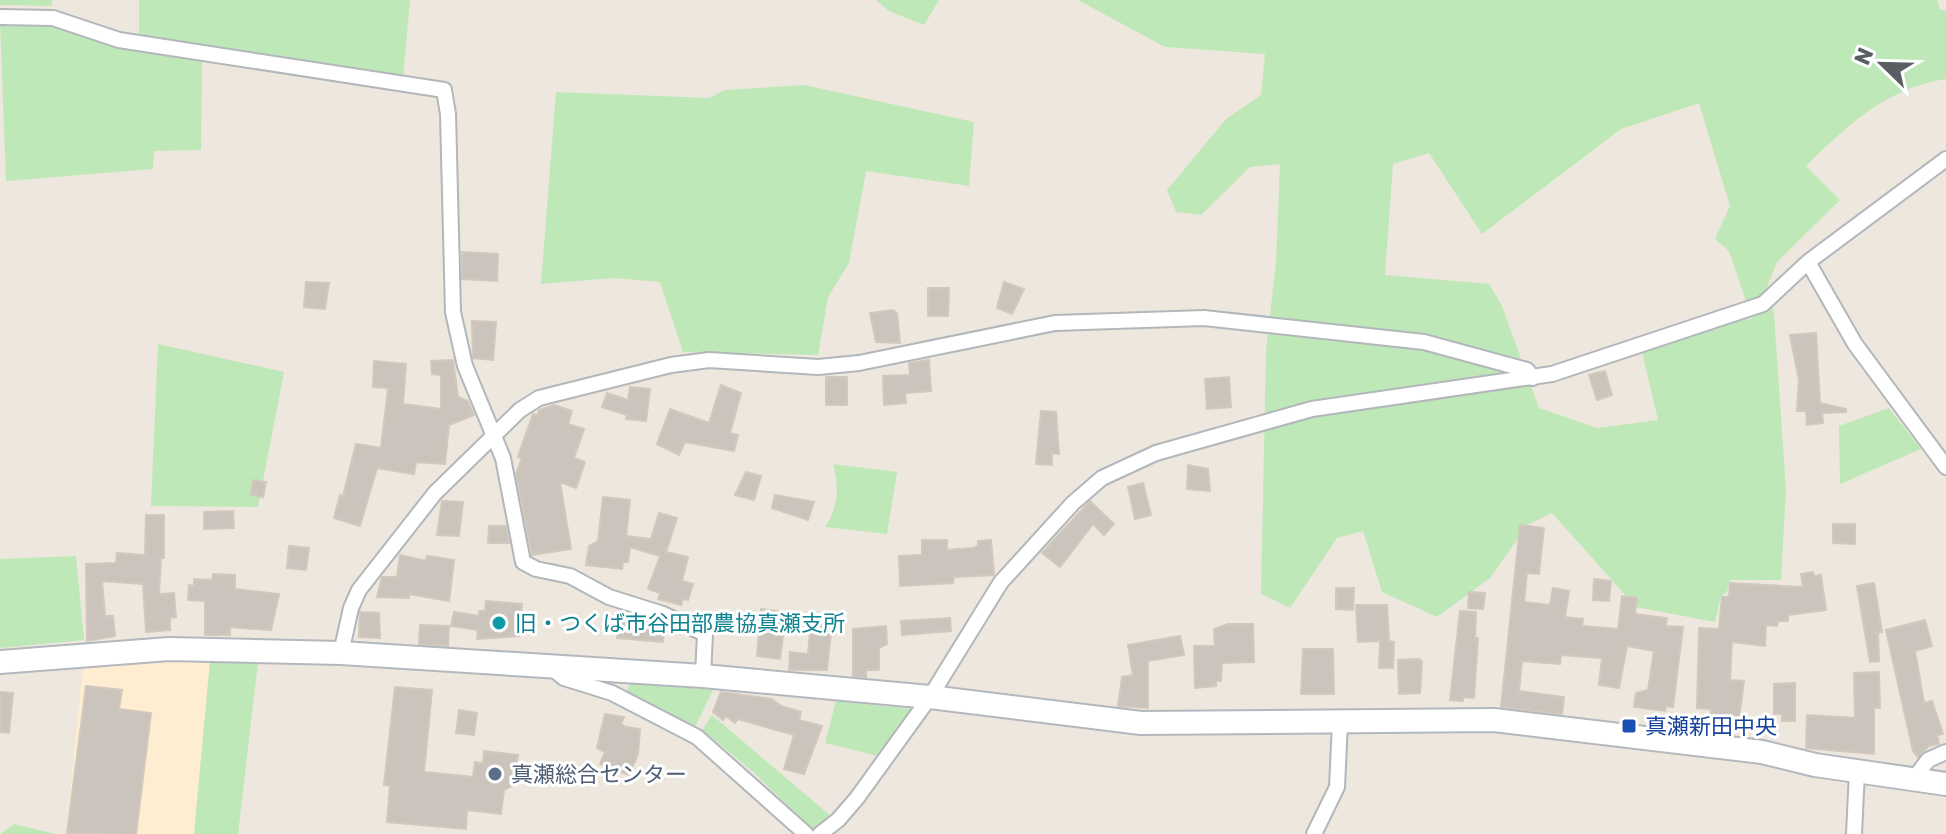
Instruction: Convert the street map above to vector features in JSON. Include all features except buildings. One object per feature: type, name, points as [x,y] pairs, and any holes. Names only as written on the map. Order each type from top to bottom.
[{"type":"street","points":[[0,17],[53,18],[119,40],[444,90],[448,114],[453,312],[465,366],[486,421],[495,433],[509,485],[523,562],[536,569],[570,576],[609,597],[663,614],[705,634],[703,676]]},
{"type":"street","points":[[820,834],[838,820],[857,798],[930,697],[1001,582],[1089,489],[1129,463],[1312,409],[1533,378],[1763,304],[1808,262],[1946,159]]},
{"type":"street","points":[[1808,262],[1855,344],[1946,467]]},
{"type":"street","points":[[341,653],[351,608],[359,590],[435,493],[495,433],[539,398],[671,365],[709,360],[818,367],[859,363],[1055,323],[1204,318],[1355,333],[1448,347],[1527,370],[1533,378]]},
{"type":"street","points":[[0,662],[169,649],[341,653],[703,676],[930,697],[1141,723],[1494,720],[1552,724],[1762,752],[1857,771],[1946,784]]},
{"type":"street","points":[[550,664],[555,673],[564,678],[612,693],[697,737],[806,834]]},
{"type":"street","points":[[1314,834],[1337,787],[1340,722]]},
{"type":"street","points":[[1913,780],[1928,760],[1946,752]]},
{"type":"street","points":[[1854,834],[1857,771]]},
{"type":"shaded area","points":[[162,660],[210,661],[194,834],[66,834],[83,666]]},
{"type":"green space","points":[[0,0],[52,0],[52,6],[0,5]]},
{"type":"green space","points":[[139,0],[410,0],[403,78],[139,34]]},
{"type":"green space","points":[[876,0],[939,0],[924,25],[889,11]]},
{"type":"green space","points":[[1078,0],[1937,0],[1940,9],[1946,11],[1946,79],[1905,91],[1869,110],[1806,166],[1840,200],[1777,262],[1767,287],[1774,314],[1786,490],[1781,580],[1730,580],[1727,592],[1721,596],[1715,622],[1636,607],[1552,513],[1527,525],[1490,578],[1437,617],[1382,592],[1363,531],[1337,538],[1290,608],[1261,594],[1266,350],[1276,262],[1280,164],[1250,167],[1201,215],[1176,212],[1167,190],[1226,119],[1261,95],[1265,54],[1165,47]],"holes":[[[1699,103],[1730,206],[1715,239],[1729,251],[1752,319],[1739,320],[1642,352],[1658,420],[1597,428],[1539,408],[1502,306],[1489,284],[1385,275],[1393,164],[1429,153],[1482,234],[1621,129]]]},
{"type":"green space","points":[[0,21],[59,24],[128,47],[202,60],[201,150],[154,151],[153,169],[6,181]]},
{"type":"green space","points":[[804,85],[974,122],[969,186],[866,171],[849,263],[828,297],[818,355],[683,352],[660,282],[613,278],[541,284],[556,92],[709,98],[725,90]]},
{"type":"green space","points":[[158,344],[284,372],[258,507],[151,506]]},
{"type":"green space","points":[[1889,408],[1921,449],[1840,484],[1839,426]]},
{"type":"green space","points":[[833,464],[897,472],[887,534],[825,527],[836,497]]},
{"type":"green space","points":[[76,556],[84,640],[0,648],[0,559]]},
{"type":"green space","points":[[210,661],[258,662],[238,834],[194,834]]},
{"type":"green space","points":[[630,683],[713,690],[694,729],[627,691]]},
{"type":"green space","points":[[836,701],[911,709],[878,756],[825,743]]},
{"type":"green space","points":[[712,715],[832,817],[813,830],[752,771],[702,730]]},
{"type":"green space","points":[[14,824],[56,834],[0,834]]},
{"type":"place","name":"旧・つくば市谷田部農協真瀬支所","points":[[499,623]]},
{"type":"place","name":"真瀬新田中央","points":[[1629,726]]},
{"type":"place","name":"真瀬総合センター","points":[[495,774]]}]
